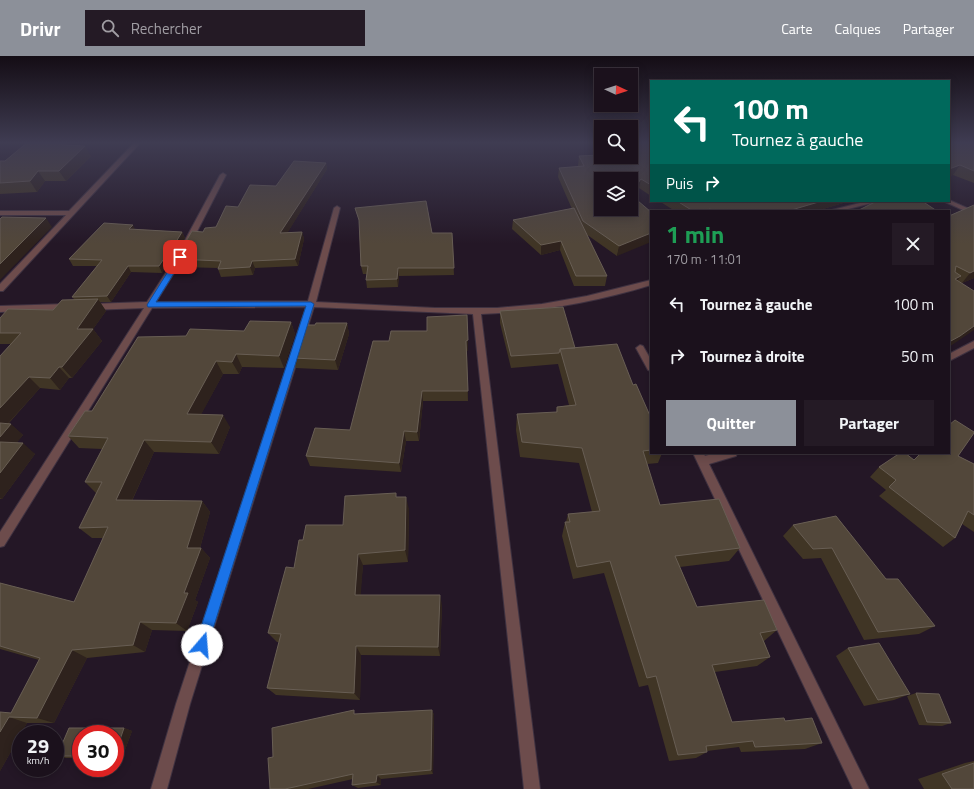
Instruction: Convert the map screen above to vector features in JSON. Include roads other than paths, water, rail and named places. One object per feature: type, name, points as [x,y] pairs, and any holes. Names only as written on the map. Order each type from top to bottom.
[{"type":"street","points":[[0,289],[106,176]]},
{"type":"street","points":[[0,542],[151,305],[180,257],[221,176]]},
{"type":"street","points":[[842,210],[873,202]]},
{"type":"street","points":[[948,202],[974,213]]},
{"type":"street","points":[[159,789],[182,704],[311,304],[336,208]]},
{"type":"street","points":[[0,213],[71,213]]},
{"type":"street","points":[[0,309],[151,305],[311,304],[477,311],[538,306],[619,293],[650,282]]},
{"type":"street","points":[[477,311],[532,789]]},
{"type":"street","points":[[950,357],[974,344]]},
{"type":"street","points":[[640,348],[650,366]]},
{"type":"street","points":[[724,454],[700,457],[861,789]]}]
